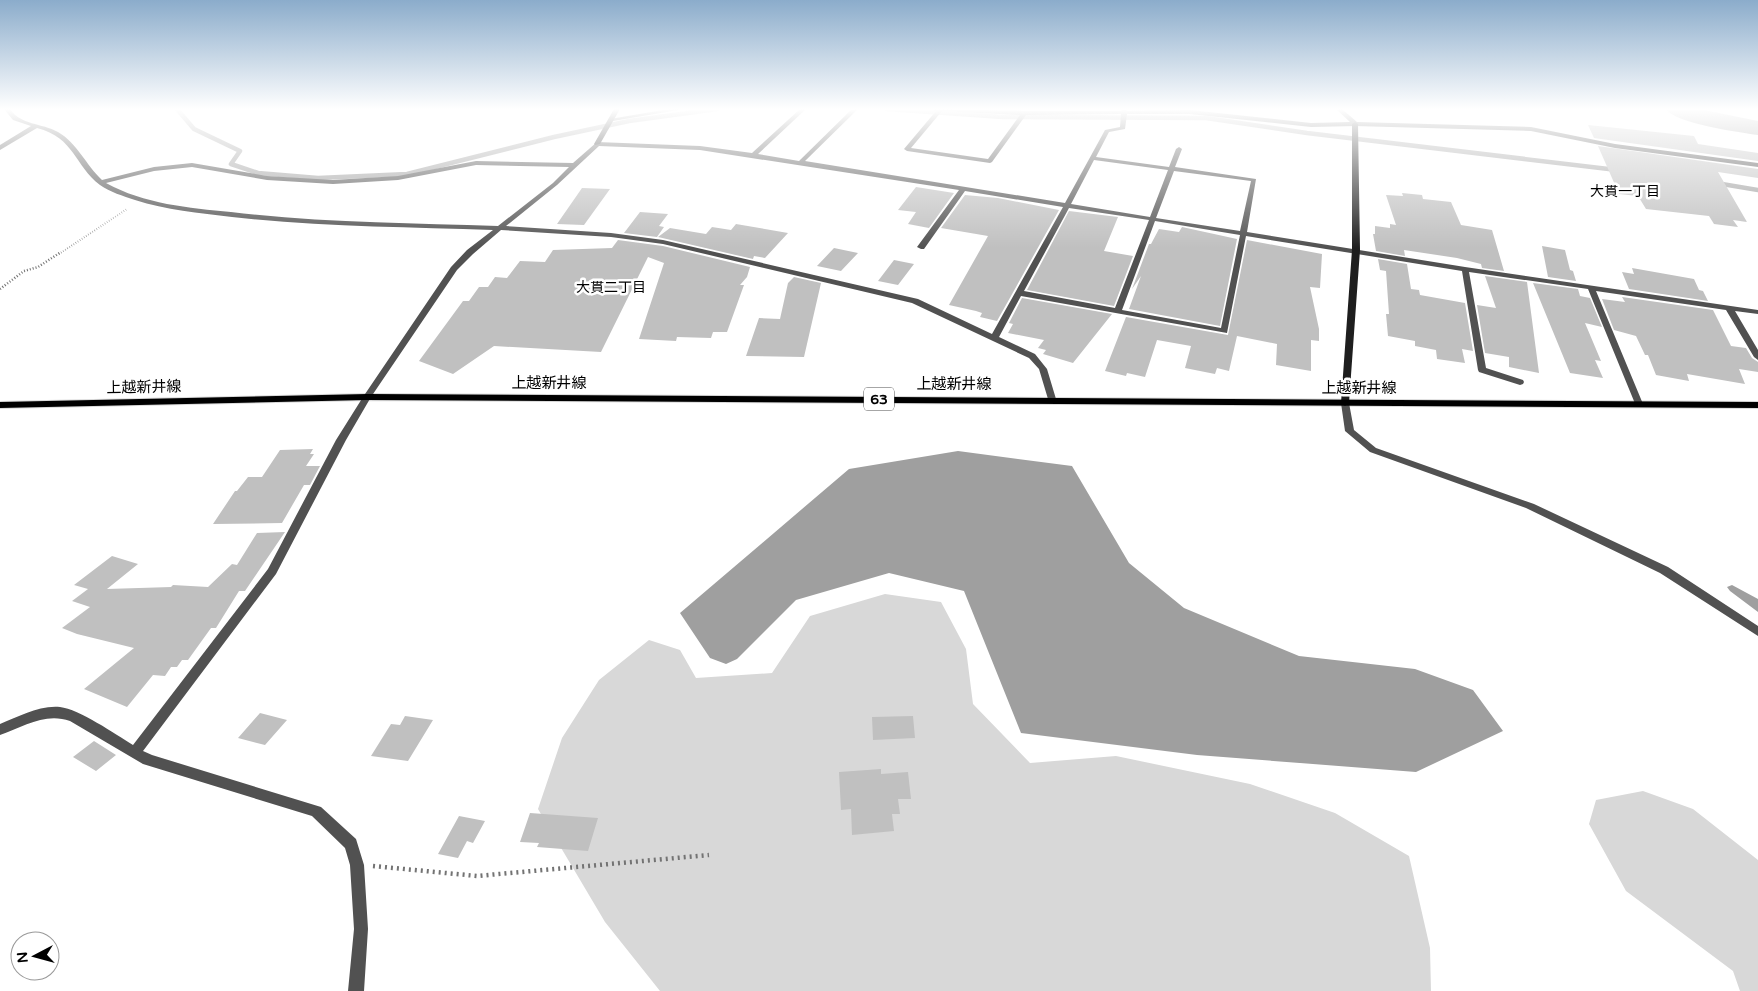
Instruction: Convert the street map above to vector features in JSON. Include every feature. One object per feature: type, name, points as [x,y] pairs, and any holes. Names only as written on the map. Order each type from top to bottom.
[{"type":"main road","name":"上越新井線","points":[[0,405],[367,397],[1758,405]]},
{"type":"street","points":[[80,155],[101,182],[140,200],[212,212],[281,220],[352,225],[561,230],[663,242],[915,301],[996,337],[1032,356],[1043,370],[1052,400]]},
{"type":"street","points":[[135,752],[272,571],[341,440],[367,397],[454,269],[470,252],[555,184],[585,155]]},
{"type":"street","points":[[754,155],[799,164],[964,188],[1465,269],[1758,312]]},
{"type":"street","points":[[799,164],[808,155]]},
{"type":"street","points":[[950,155],[990,161],[994,155]]},
{"type":"street","points":[[996,337],[1094,155]]},
{"type":"street","points":[[1118,310],[1177,155]]},
{"type":"street","points":[[1355,155],[1356,250],[1345,403],[1350,431],[1372,450],[1530,506],[1664,570],[1758,632]]},
{"type":"street","points":[[1681,155],[1758,166]]},
{"type":"street","points":[[1020,293],[1224,331],[1254,180],[1093,158]]},
{"type":"street","points":[[101,182],[154,169],[192,165],[261,177],[334,182],[392,179],[476,163],[575,165]]},
{"type":"street","points":[[921,248],[964,188]]},
{"type":"street","points":[[1465,269],[1482,370],[1520,382]]},
{"type":"street","points":[[1591,288],[1638,404]]},
{"type":"street","points":[[1729,308],[1758,356]]},
{"type":"street","points":[[0,730],[39,714],[60,712],[74,717],[148,760],[316,811],[351,844],[357,864],[361,929],[356,991]]},
{"type":"path","points":[[0,289],[24,271],[38,267],[140,200]]},
{"type":"path","points":[[357,864],[476,876],[709,855]]},
{"type":"shaded area","points":[[958,451],[1072,466],[1129,563],[1184,608],[1299,656],[1415,669],[1473,690],[1503,731],[1416,772],[1197,755],[1021,733],[964,591],[889,573],[796,600],[737,659],[726,664],[710,658],[680,613],[849,469]]},
{"type":"shaded area","points":[[1732,585],[1758,599],[1758,612],[1730,591],[1727,587]]},
{"type":"shaded area","points":[[885,594],[941,602],[966,649],[973,704],[1030,763],[1116,756],[1250,784],[1335,813],[1409,856],[1430,948],[1431,991],[660,991],[605,922],[538,809],[562,738],[599,680],[649,640],[680,650],[696,678],[772,673],[810,616]]},
{"type":"shaded area","points":[[1643,791],[1693,809],[1758,860],[1758,991],[1740,991],[1733,971],[1626,891],[1589,824],[1596,800]]},
{"type":"building","points":[[1602,155],[1662,155],[1758,169],[1758,178],[1718,172],[1747,222],[1733,220],[1738,227],[1714,224],[1709,216],[1646,209],[1638,196],[1619,194]]},
{"type":"building","points":[[1717,155],[1758,155],[1758,161]]},
{"type":"building","points":[[916,187],[954,193],[929,228],[908,224],[916,212],[898,210]]},
{"type":"building","points":[[582,188],[610,189],[584,225],[557,224]]},
{"type":"building","points":[[1402,193],[1422,195],[1423,199],[1451,202],[1461,225],[1492,230],[1504,271],[1482,268],[1481,264],[1457,258],[1404,250],[1405,256],[1376,251],[1373,234],[1375,234],[1375,226],[1390,228],[1390,224],[1396,225],[1386,195],[1403,196]]},
{"type":"building","points":[[965,195],[998,198],[1059,210],[997,321],[980,317],[982,313],[976,311],[949,305],[988,236],[941,228]]},
{"type":"building","points":[[1069,211],[1118,217],[1104,251],[1133,256],[1114,306],[1027,290]]},
{"type":"building","points":[[640,212],[668,214],[659,226],[664,227],[657,237],[624,233]]},
{"type":"building","points":[[736,224],[788,233],[765,258],[754,256],[753,259],[658,237],[670,228],[706,234],[712,227],[731,230]]},
{"type":"building","points":[[1182,227],[1237,239],[1220,326],[1129,309],[1141,276],[1132,289],[1149,244],[1151,244],[1159,229],[1179,232]]},
{"type":"building","points":[[618,240],[663,246],[750,267],[747,277],[740,285],[744,285],[727,332],[713,332],[711,338],[677,337],[676,341],[639,339],[664,263],[648,257],[601,352],[494,346],[453,374],[419,361],[463,301],[469,301],[479,287],[488,287],[495,277],[507,278],[520,261],[545,262],[553,250],[612,248]]},
{"type":"building","points":[[1247,240],[1322,254],[1320,288],[1310,287],[1319,329],[1319,341],[1311,340],[1311,371],[1276,365],[1277,344],[1237,336],[1229,371],[1217,368],[1215,374],[1185,368],[1191,346],[1157,340],[1145,377],[1127,373],[1126,376],[1105,371],[1126,317],[1228,335]]},
{"type":"building","points":[[1542,246],[1565,250],[1570,270],[1573,271],[1576,281],[1548,277]]},
{"type":"building","points":[[834,248],[858,253],[841,271],[817,266]]},
{"type":"building","points":[[1378,259],[1407,264],[1411,289],[1419,290],[1420,295],[1465,303],[1473,351],[1462,349],[1465,363],[1437,359],[1436,350],[1415,346],[1415,341],[1388,336],[1386,314],[1389,314],[1386,271],[1380,270]]},
{"type":"building","points":[[894,260],[914,264],[898,285],[878,281]]},
{"type":"building","points":[[1632,268],[1694,279],[1699,290],[1703,291],[1708,301],[1629,289],[1622,272],[1634,274]]},
{"type":"building","points":[[1485,276],[1527,282],[1539,373],[1509,367],[1509,357],[1485,353],[1477,305],[1496,308]]},
{"type":"building","points":[[794,277],[821,283],[804,357],[746,356],[759,318],[780,319],[788,283]]},
{"type":"building","points":[[1533,283],[1578,289],[1580,296],[1590,298],[1602,327],[1585,323],[1601,361],[1595,360],[1603,378],[1570,373]]},
{"type":"building","points":[[1622,297],[1713,310],[1731,346],[1746,348],[1752,358],[1758,362],[1758,372],[1739,369],[1745,384],[1687,374],[1689,381],[1656,375],[1648,355],[1645,355],[1636,336],[1614,330],[1602,299],[1625,302]]},
{"type":"building","points":[[1022,298],[1112,314],[1073,363],[1043,354],[1046,350],[1038,348],[1044,340],[1008,333],[1013,324],[1009,323]]},
{"type":"building","points":[[313,449],[310,454],[314,454],[306,466],[320,466],[310,485],[304,485],[282,523],[213,524],[235,491],[248,477],[262,477],[280,450]]},
{"type":"building","points":[[285,532],[245,591],[239,591],[216,628],[211,628],[188,660],[182,660],[177,667],[171,667],[165,676],[153,675],[127,707],[84,689],[134,648],[77,634],[62,628],[90,607],[72,601],[88,589],[74,585],[112,556],[138,564],[107,589],[171,587],[173,585],[208,587],[232,564],[237,565],[257,533]]},
{"type":"building","points":[[260,713],[287,720],[265,745],[238,738]]},
{"type":"building","points":[[405,716],[433,720],[408,761],[371,756],[391,724],[400,725]]},
{"type":"building","points":[[913,716],[915,738],[873,740],[872,717]]},
{"type":"building","points":[[94,741],[116,755],[96,771],[73,757]]},
{"type":"building","points":[[881,769],[881,774],[908,772],[911,799],[898,799],[900,814],[892,814],[894,831],[852,835],[851,809],[841,810],[839,772]]},
{"type":"building","points":[[530,813],[598,818],[588,851],[537,847],[539,843],[520,842]]},
{"type":"building","points":[[459,816],[485,821],[473,843],[467,841],[458,858],[438,854]]},
{"type":"waterway","points":[[237,155],[231,164],[258,173],[318,178],[407,174],[482,155]]},
{"type":"waterway","points":[[1493,155],[1617,170]]},
{"type":"waterway","points":[[1716,183],[1758,190]]},
{"type":"district","name":"大貫一丁目","points":[[1625,191]]},
{"type":"district","name":"大貫二丁目","points":[[611,287]]}]
